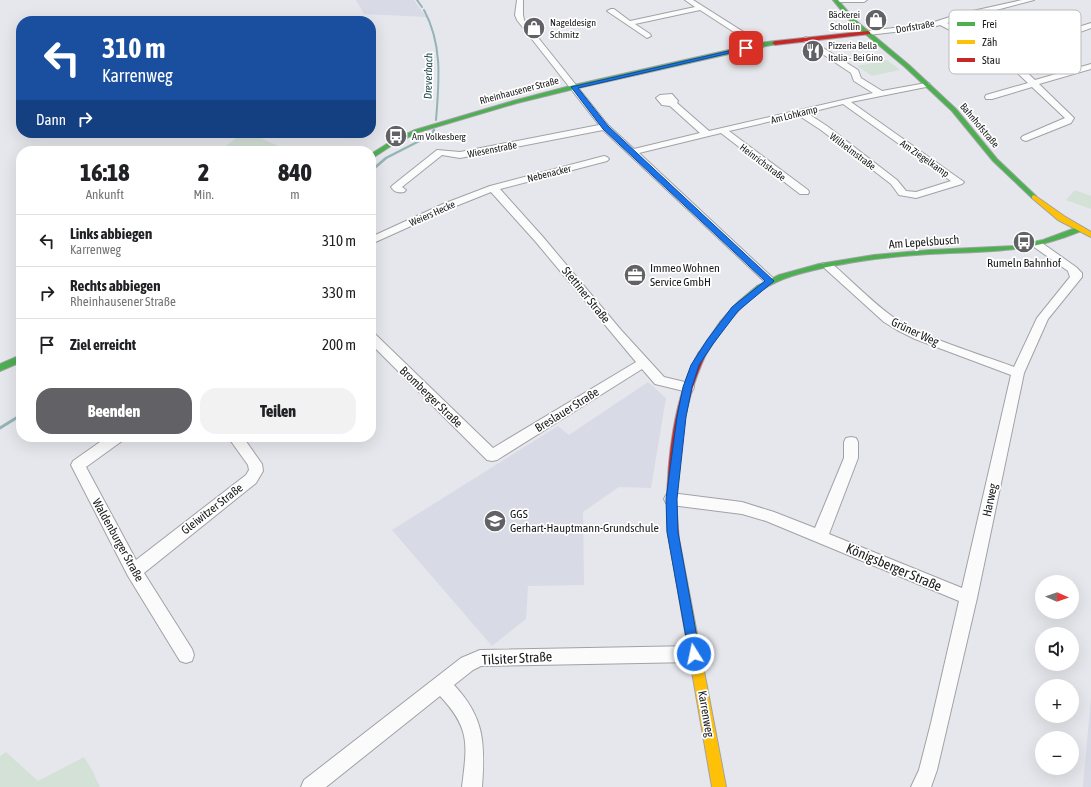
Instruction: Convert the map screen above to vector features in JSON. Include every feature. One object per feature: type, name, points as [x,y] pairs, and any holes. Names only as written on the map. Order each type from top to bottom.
[{"type":"street","points":[[520,0],[519,15],[521,20],[605,127],[770,281]]},
{"type":"street","points":[[688,0],[760,45]]},
{"type":"street","points":[[836,0],[864,0]]},
{"type":"street","name":"Bahnhofstraße","points":[[836,0],[844,13],[951,107],[984,147],[1023,188],[1049,209],[1078,229],[1091,235]]},
{"type":"street","name":"Dorfstraße","points":[[989,10],[1031,0]]},
{"type":"street","points":[[629,23],[701,8]]},
{"type":"street","points":[[611,11],[647,36]]},
{"type":"street","name":"Dorfstraße","points":[[868,33],[918,28],[949,20]]},
{"type":"street","points":[[939,22],[949,27]]},
{"type":"street","points":[[1081,29],[1091,25]]},
{"type":"street","name":"Rheinhausener Straße","points":[[376,154],[392,143],[417,131],[443,122],[574,87],[760,45],[868,33]]},
{"type":"street","points":[[806,39],[855,72],[857,79],[880,94]]},
{"type":"street","points":[[1081,69],[1091,66]]},
{"type":"street","points":[[1025,74],[1070,118],[1068,122],[1040,131],[1026,138]]},
{"type":"street","points":[[989,97],[1065,74]]},
{"type":"street","name":"Am Lohkamp","points":[[632,152],[800,112],[926,85]]},
{"type":"street","name":"Am Ziegelkamp","points":[[845,102],[959,182],[916,194],[903,193]]},
{"type":"street","points":[[673,104],[708,135]]},
{"type":"street","name":"Wilhelmstraße","points":[[800,112],[824,128],[894,182],[903,193]]},
{"type":"street","name":"Wiesenstraße","points":[[401,190],[396,187],[440,152],[460,155],[605,127]]},
{"type":"street","name":"Heinrichstraße","points":[[723,131],[804,192]]},
{"type":"street","name":"Nebenacker","points":[[493,188],[604,159]]},
{"type":"street","name":"Weiers Hecke","points":[[376,239],[447,206],[493,188]]},
{"type":"street","name":"Stettiner Straße","points":[[493,188],[540,239],[643,363],[660,381],[688,387]]},
{"type":"street","name":"Am Lepelsbusch","points":[[770,281],[827,265],[899,255],[932,252],[1005,250],[1038,245],[1078,229]]},
{"type":"street","name":"Harweg","points":[[921,787],[928,770],[940,724],[1018,373],[1043,318],[1076,277],[1076,273],[1072,269],[1038,245]]},
{"type":"street","name":"Grüner Weg","points":[[827,265],[888,319],[901,327],[919,336],[1018,373]]},
{"type":"street","name":"Karrenweg","points":[[719,787],[672,532],[672,499],[679,432],[688,387],[695,365],[735,309],[770,281]]},
{"type":"street","name":"Bromberger Straße","points":[[376,342],[492,456]]},
{"type":"street","points":[[0,368],[16,360]]},
{"type":"street","name":"Breslauer Straße","points":[[492,456],[643,363]]},
{"type":"street","name":"Waldenburger Straße","points":[[110,442],[78,465],[134,570],[186,655]]},
{"type":"street","name":"Gleiwitzer Straße","points":[[134,570],[252,479],[256,471],[255,464],[239,442]]},
{"type":"street","points":[[820,536],[850,458],[851,442]]},
{"type":"street","name":"Königsberger Straße","points":[[672,499],[742,508],[769,516],[969,598]]},
{"type":"street","name":"Tilsiter Straße","points":[[311,787],[467,664],[480,658],[694,654]]},
{"type":"street","points":[[442,685],[465,712],[472,727],[474,751],[472,787]]},
{"type":"shaded area","points":[[356,0],[414,0],[426,17],[364,14]]},
{"type":"shaded area","points":[[887,60],[900,70],[872,76],[857,66]]},
{"type":"shaded area","points":[[236,138],[260,138],[279,146],[226,146]]},
{"type":"shaded area","points":[[1075,190],[1091,196],[1091,209],[1066,200]]},
{"type":"shaded area","name":"GGS Gerhart-Hauptmann-Grundschule","points":[[648,382],[666,398],[651,488],[619,487],[583,512],[584,585],[528,586],[526,619],[492,646],[392,530],[558,426],[569,435]]},
{"type":"shaded area","points":[[1091,697],[1091,787],[1083,787]]},
{"type":"shaded area","points":[[6,752],[38,781],[84,757],[100,787],[0,787],[0,756]]},
{"type":"waterway","name":"Dreverbach","points":[[417,0],[422,7]]},
{"type":"waterway","name":"Dreverbach","points":[[424,10],[430,23],[437,50],[439,78],[436,120]]},
{"type":"waterway","name":"Dreverbach","points":[[376,167],[386,158],[431,135],[434,130]]},
{"type":"waterway","name":"Dreverbach","points":[[0,428],[16,418]]},
{"type":"traffic: fast","points":[[835,0],[853,21],[907,66],[954,110],[995,160],[1034,197]]},
{"type":"traffic: fast","points":[[376,154],[392,143],[417,131],[515,102],[574,87],[760,45],[775,43]]},
{"type":"traffic: fast","points":[[702,354],[723,324],[750,295],[774,280],[782,277],[819,266],[874,257],[930,252],[1014,248],[1046,242],[1078,229]]},
{"type":"traffic: fast","points":[[0,368],[16,360]]},
{"type":"traffic: slow","points":[[1034,197],[1061,218],[1091,235]]},
{"type":"traffic: slow","points":[[674,539],[719,787]]},
{"type":"traffic: jam","points":[[775,43],[868,33]]},
{"type":"traffic: jam","points":[[674,539],[672,497],[676,444],[687,392],[702,354]]},
{"type":"place","name":"Bäckerei Schollin","points":[[876,20]]},
{"type":"place","name":"Nageldesign Schmitz","points":[[534,28]]},
{"type":"place","name":"Pizzeria Bella Italia - Bei Gino","points":[[813,51]]},
{"type":"place","name":"Am Volkesberg","points":[[396,136]]},
{"type":"place","name":"Rumeln Bahnhof","points":[[1024,242]]},
{"type":"place","name":"Immeo Wohnen Service GmbH","points":[[635,275]]},
{"type":"place","name":"GGS Gerhart-Hauptmann-Grundschule","points":[[495,521]]},
{"type":"route","points":[[694,654],[672,532],[672,499],[679,432],[688,387],[695,365],[735,309],[770,281],[605,127],[574,87],[746,48]]}]
